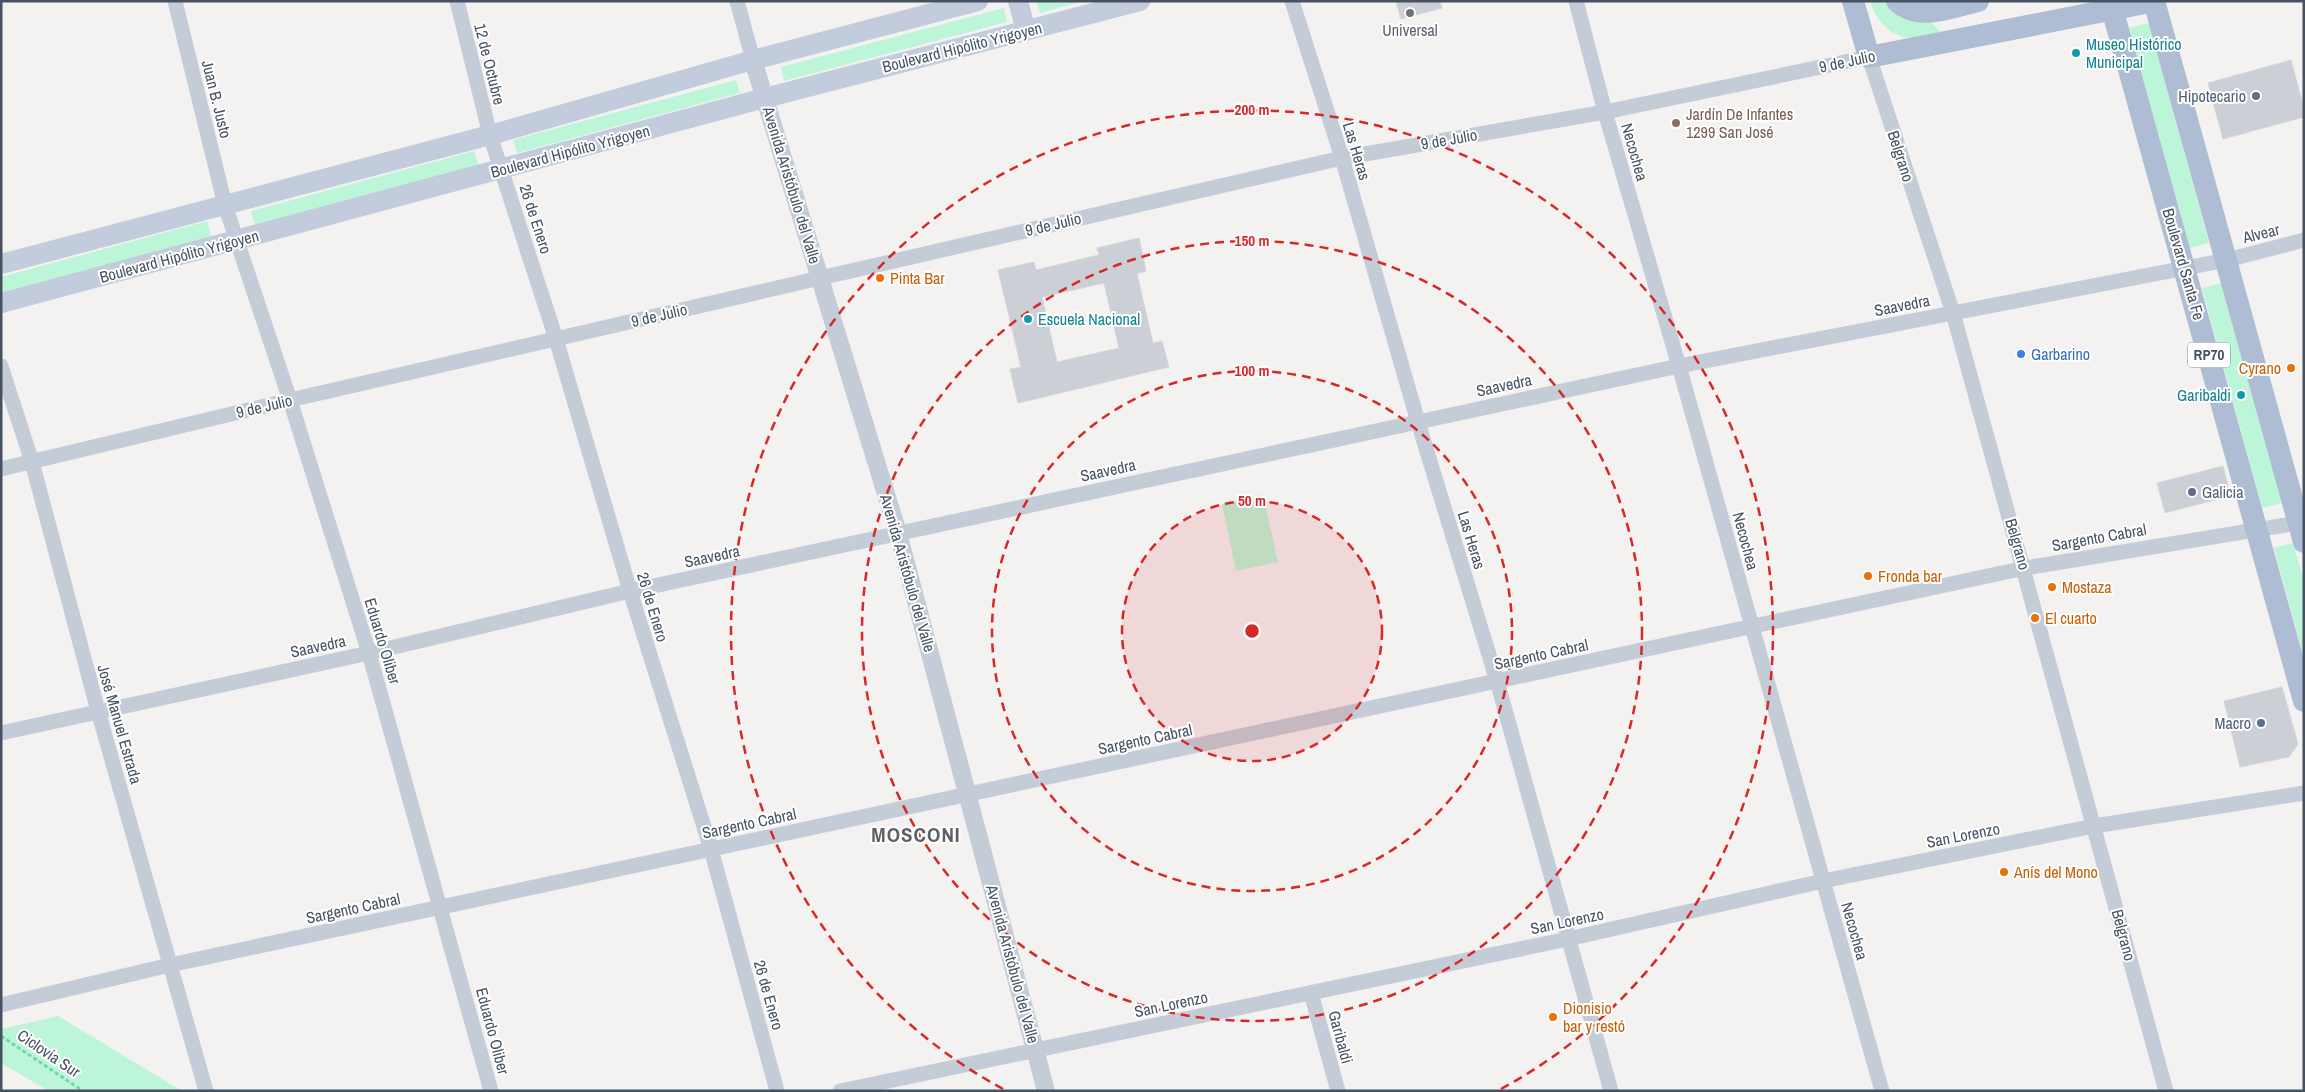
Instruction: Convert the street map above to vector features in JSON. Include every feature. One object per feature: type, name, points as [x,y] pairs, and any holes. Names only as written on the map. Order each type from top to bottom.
[{"type":"main road","points":[[1,264],[490,135],[753,60],[978,1]]},
{"type":"main road","points":[[1018,1],[1026,31]]},
{"type":"main road","name":"Boulevard Hipólito Yrigoyen","points":[[1,303],[765,98],[1140,1]]},
{"type":"main road","name":"Belgrano","points":[[1853,1],[1869,57]]},
{"type":"main road","points":[[1901,5],[1922,14],[1978,1]]},
{"type":"main road","name":"RP70","points":[[2111,6],[2154,1],[2302,529]]},
{"type":"main road","name":"9 de Julio","points":[[1869,57],[2111,6]]},
{"type":"main road","name":"Boulevard Santa Fe","points":[[2111,6],[2304,701]]},
{"type":"street","name":"Juan B. Justo","points":[[175,1],[225,206]]},
{"type":"street","name":"12 de Octubre","points":[[457,1],[490,135]]},
{"type":"street","points":[[737,1],[753,60]]},
{"type":"street","name":"Las Heras","points":[[1292,1],[1342,158],[1418,422],[1497,681],[1611,1091]]},
{"type":"street","name":"Necochea","points":[[1576,1],[1605,112],[1679,366],[1882,1091]]},
{"type":"street","name":"9 de Julio","points":[[1,469],[290,400],[1342,158],[1605,112],[1869,57]]},
{"type":"street","name":"Belgrano","points":[[1869,57],[1953,313],[2025,568],[2166,1091]]},
{"type":"street","name":"Avenida Aristóbulo del Valle","points":[[753,60],[898,533],[1046,1091]]},
{"type":"street","name":"26 de Enero","points":[[490,135],[556,339],[630,592],[710,850],[778,1091]]},
{"type":"street","name":"Eduardo Oliber","points":[[225,206],[238,240],[290,400],[369,653],[492,1091]]},
{"type":"street","name":"Alvear","points":[[2227,260],[2304,240]]},
{"type":"street","name":"Saavedra","points":[[1,733],[369,653],[630,592],[898,533],[1679,366],[2227,260]]},
{"type":"street","name":"José Manuel Estrada","points":[[1,366],[32,462],[98,711],[206,1091]]},
{"type":"street","name":"Sargento Cabral","points":[[1,1005],[170,965],[2025,568],[2257,528],[2302,529]]},
{"type":"street","name":"San Lorenzo","points":[[840,1091],[1568,939],[1823,881],[2094,826],[2304,793]]},
{"type":"street","name":"Garibaldi","points":[[1311,993],[1338,1091]]},
{"type":"path","name":"Ciclovía Sur","points":[[1,1036],[83,1091]]},
{"type":"green space","points":[[1036,1],[1084,1],[1040,13]]},
{"type":"green space","points":[[1870,1],[1882,1],[1915,22],[1930,21],[1941,32],[1909,38],[1895,34],[1879,19]]},
{"type":"green space","points":[[1004,8],[1007,22],[784,81],[781,67]]},
{"type":"green space","points":[[2149,23],[2209,243],[2190,248],[2129,28]]},
{"type":"green space","points":[[736,80],[740,93],[517,153],[513,140]]},
{"type":"green space","points":[[474,151],[478,165],[255,225],[251,211]]},
{"type":"green space","points":[[207,221],[212,239],[2,296],[1,277]]},
{"type":"green space","points":[[2221,283],[2282,503],[2262,508],[2202,288]]},
{"type":"green space","points":[[1263,495],[1278,562],[1236,571],[1222,504]]},
{"type":"green space","points":[[2293,543],[2304,581],[2304,658],[2274,548]]},
{"type":"green space","points":[[58,1016],[182,1091],[49,1091],[1,1063],[1,1029]]},
{"type":"building","name":"Universal","points":[[1396,1],[1440,1],[1442,8],[1401,19]]},
{"type":"building","name":"Hipotecario","points":[[2291,60],[2304,109],[2304,117],[2223,139],[2208,83]]},
{"type":"building","name":"Escuela Nacional","points":[[1139,238],[1146,271],[1137,274],[1153,343],[1162,341],[1169,367],[1018,403],[1010,369],[1021,367],[998,270],[1034,262],[1036,270],[1099,255],[1097,248]],"holes":[[[1104,283],[1119,348],[1057,362],[1042,297]]]},
{"type":"building","name":"Galicia","points":[[2223,466],[2228,486],[2222,498],[2165,513],[2157,483]]},
{"type":"building","name":"Macro","points":[[2282,687],[2298,744],[2289,757],[2240,767],[2224,701]]},
{"type":"place","name":"Universal","points":[[1410,13]]},
{"type":"place","name":"Museo Histórico Municipal","points":[[2076,53]]},
{"type":"place","name":"Hipotecario","points":[[2256,96]]},
{"type":"place","name":"Jardín De Infantes 1299 San José","points":[[1676,123]]},
{"type":"place","name":"Pinta Bar","points":[[880,278]]},
{"type":"place","name":"Escuela Nacional","points":[[1028,319]]},
{"type":"place","name":"Garbarino","points":[[2021,354]]},
{"type":"place","name":"Cyrano","points":[[2291,368]]},
{"type":"place","name":"Garibaldi","points":[[2241,395]]},
{"type":"place","name":"Galicia","points":[[2192,492]]},
{"type":"place","name":"Fronda bar","points":[[1868,576]]},
{"type":"place","name":"Mostaza","points":[[2052,587]]},
{"type":"place","name":"El cuarto","points":[[2035,618]]},
{"type":"place","name":"Macro","points":[[2261,723]]},
{"type":"place","name":"Anís del Mono","points":[[2004,872]]},
{"type":"place","name":"Dionisio bar y restó","points":[[1553,1017]]},
{"type":"district","name":"MOSCONI","points":[[916,835]]}]
